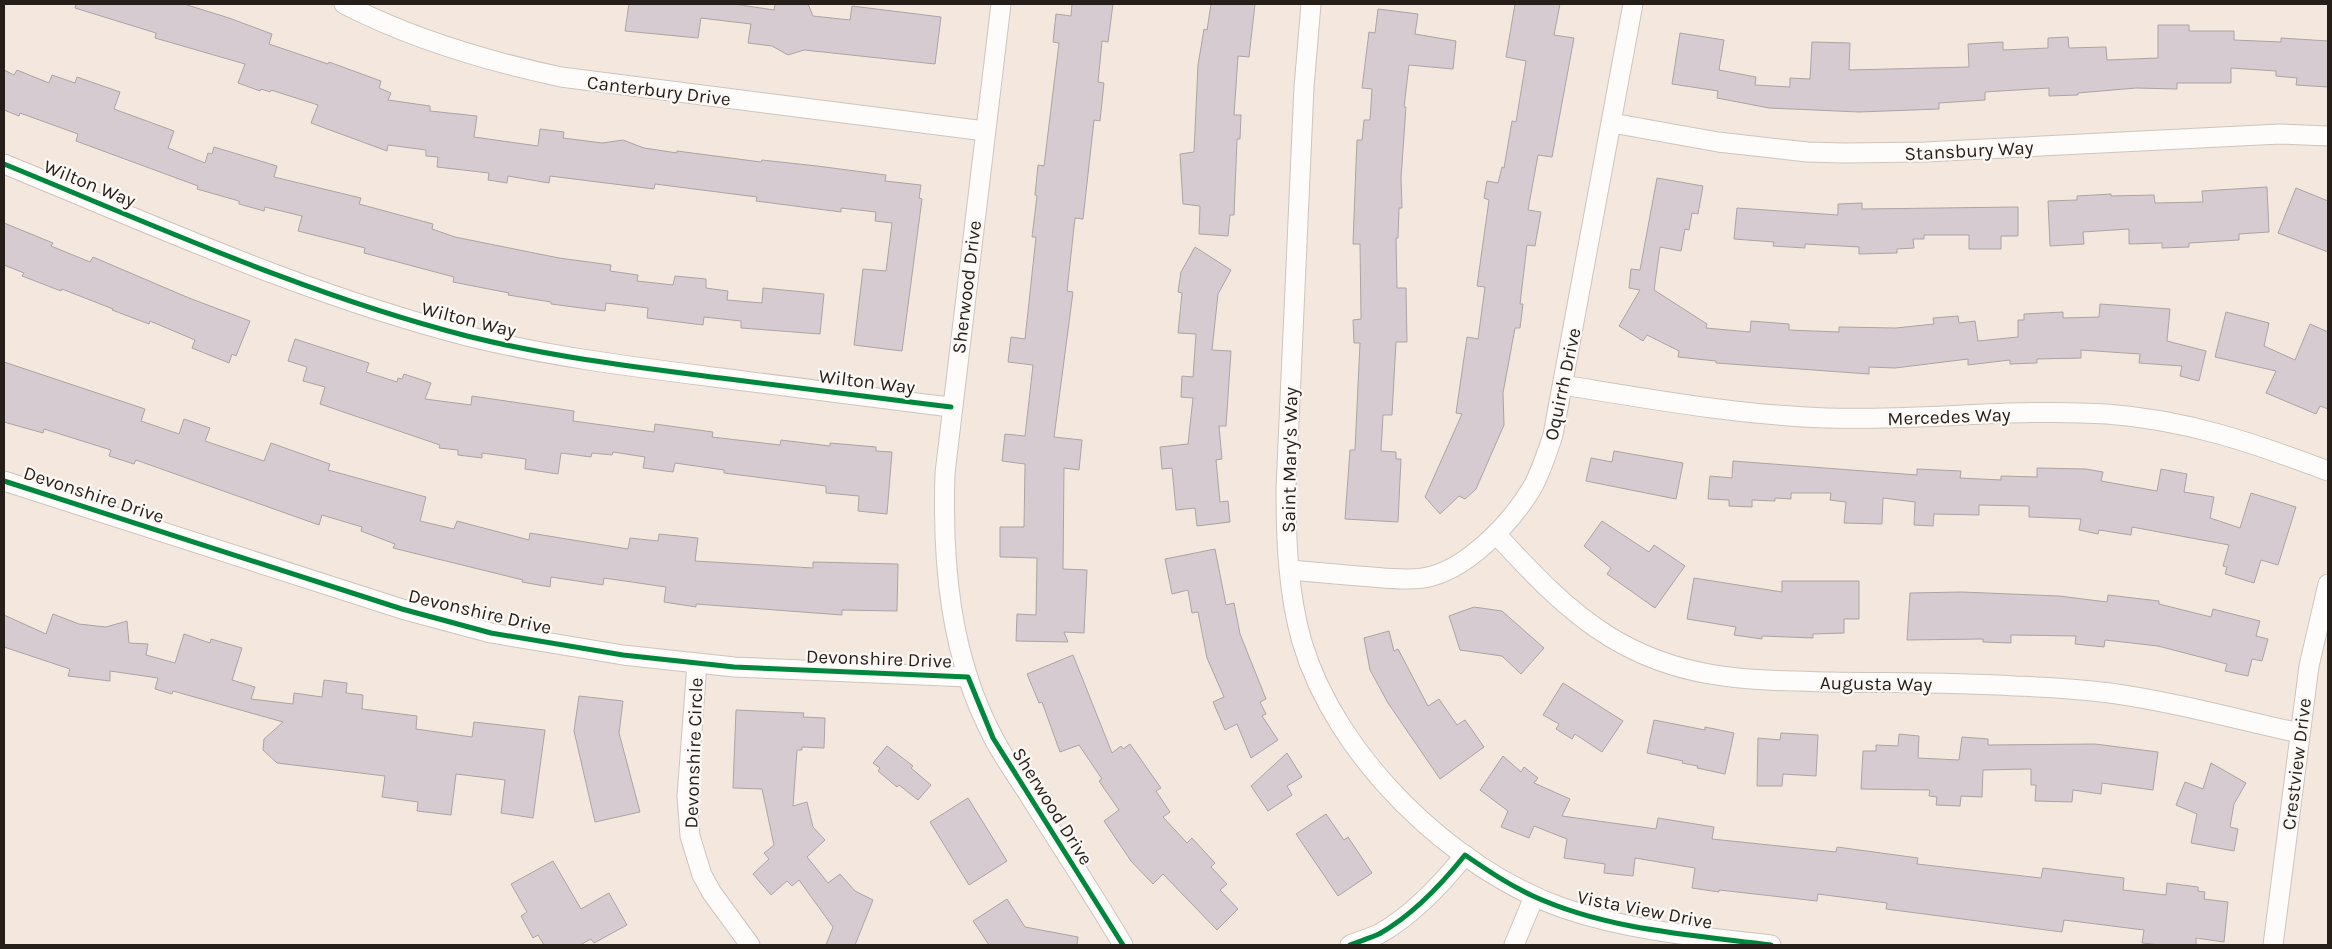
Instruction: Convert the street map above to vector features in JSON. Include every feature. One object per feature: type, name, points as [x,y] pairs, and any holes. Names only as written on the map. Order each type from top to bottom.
[{"type":"street","name":"Canterbury Drive","points":[[344,4],[430,41],[516,67],[561,77],[985,132]]},
{"type":"street","name":"Sherwood Drive","points":[[1001,4],[951,407],[945,473],[944,541],[952,610],[958,644],[968,677],[993,738],[1123,945]]},
{"type":"street","name":"Saint Mary's Way","points":[[1311,4],[1304,87],[1287,442],[1286,529],[1294,607],[1303,644],[1316,678],[1337,717],[1360,752],[1387,785],[1438,836],[1465,855]]},
{"type":"street","name":"Oquirrh Drive","points":[[1290,570],[1402,580],[1424,578],[1447,569],[1472,554],[1496,534],[1521,503],[1540,471],[1553,435],[1633,4]]},
{"type":"street","name":"Stansbury Way","points":[[1612,123],[1718,142],[1807,152],[1845,153],[1925,152],[2280,134],[2328,136]]},
{"type":"street","name":"Wilton Way","points":[[4,164],[310,288],[388,314],[466,335],[547,354],[627,366],[951,407]]},
{"type":"street","name":"Mercedes Way","points":[[1563,385],[1697,406],[1825,418],[1906,419],[2035,413],[2108,414],[2188,426],[2230,436],[2328,471]]},
{"type":"street","name":"Devonshire Drive","points":[[4,481],[383,603],[531,640],[623,655],[697,664],[968,677]]},
{"type":"street","name":"Augusta Way","points":[[1496,534],[1564,604],[1595,627],[1634,650],[1680,668],[1704,674],[1755,680],[2062,688],[2159,702],[2299,733]]},
{"type":"street","name":"Crestview Drive","points":[[2273,945],[2299,733],[2314,637],[2328,584]]},
{"type":"street","name":"Devonshire Circle","points":[[697,664],[688,796],[690,836],[702,875],[712,893],[750,945]]},
{"type":"street","name":"Vista View Drive","points":[[1465,855],[1534,897],[1592,917],[1639,927],[1771,945]]},
{"type":"street","points":[[1350,945],[1379,934],[1412,911],[1436,888],[1465,855]]},
{"type":"street","points":[[1514,945],[1534,897]]},
{"type":"building","points":[[76,4],[184,4],[229,18],[272,34],[269,44],[328,64],[329,62],[381,81],[379,88],[391,93],[388,100],[430,106],[430,111],[477,116],[474,137],[538,146],[540,129],[564,132],[563,138],[602,143],[623,140],[644,148],[677,153],[677,151],[886,175],[885,181],[921,185],[919,198],[922,199],[902,351],[854,345],[863,269],[886,271],[892,223],[875,221],[876,212],[841,208],[841,212],[756,201],[757,197],[655,184],[654,189],[550,176],[549,183],[508,176],[507,183],[488,180],[489,173],[437,167],[438,157],[426,156],[426,150],[388,145],[387,151],[311,123],[318,105],[271,90],[270,92],[261,89],[260,91],[238,83],[245,64],[155,38],[156,33],[75,8]]},
{"type":"building","points":[[629,4],[734,4],[774,10],[775,4],[808,4],[813,16],[850,20],[852,6],[941,17],[935,64],[804,50],[788,55],[772,46],[748,43],[751,24],[701,18],[698,38],[625,31]]},
{"type":"building","points":[[1072,4],[1113,4],[1108,42],[1102,41],[1098,82],[1104,83],[1100,121],[1094,120],[1083,219],[1075,218],[1067,291],[1073,292],[1054,437],[1082,440],[1079,470],[1064,468],[1063,569],[1087,570],[1084,633],[1064,632],[1068,642],[1016,641],[1017,614],[1036,615],[1037,558],[1000,557],[1000,527],[1024,527],[1025,464],[1002,461],[1005,434],[1025,436],[1033,365],[1008,362],[1011,337],[1025,339],[1036,237],[1032,237],[1037,196],[1035,195],[1038,165],[1044,166],[1059,43],[1053,42],[1056,14],[1071,16]]},
{"type":"building","points":[[1211,4],[1255,4],[1249,57],[1238,56],[1234,115],[1241,115],[1240,139],[1237,139],[1234,215],[1230,215],[1228,236],[1199,234],[1200,206],[1183,204],[1180,154],[1194,152],[1198,65],[1204,29],[1207,30]]},
{"type":"building","points":[[1515,4],[1560,4],[1554,35],[1574,38],[1552,157],[1538,155],[1528,210],[1541,212],[1535,246],[1527,245],[1520,304],[1523,304],[1520,328],[1515,328],[1503,393],[1504,425],[1476,489],[1465,499],[1459,496],[1440,514],[1425,497],[1462,414],[1456,413],[1467,337],[1478,339],[1485,287],[1477,286],[1489,200],[1484,198],[1487,181],[1498,183],[1502,167],[1504,168],[1512,121],[1516,122],[1526,61],[1506,57]]},
{"type":"building","points":[[1378,9],[1418,14],[1415,34],[1456,41],[1453,69],[1409,65],[1404,107],[1406,107],[1401,178],[1402,208],[1399,208],[1398,238],[1396,238],[1397,288],[1406,288],[1407,342],[1396,342],[1392,415],[1383,415],[1381,451],[1396,452],[1396,459],[1401,459],[1398,522],[1345,519],[1350,450],[1355,450],[1360,343],[1354,343],[1353,320],[1361,319],[1360,244],[1353,244],[1357,140],[1362,140],[1364,120],[1370,120],[1372,89],[1362,88],[1369,32],[1375,33]]},
{"type":"building","points":[[2158,25],[2189,25],[2189,31],[2234,31],[2234,40],[2281,42],[2281,38],[2328,41],[2328,87],[2296,85],[2297,78],[2276,76],[2276,71],[2231,68],[2231,83],[2177,83],[2177,89],[2136,88],[2078,93],[2078,95],[2049,96],[2049,88],[1985,92],[1985,100],[1939,103],[1939,109],[1859,112],[1769,108],[1717,98],[1718,91],[1672,84],[1680,33],[1724,40],[1719,70],[1756,77],[1755,85],[1790,87],[1790,78],[1810,79],[1812,42],[1850,43],[1849,70],[1969,67],[1968,44],[2003,42],[2003,50],[2048,48],[2048,38],[2068,37],[2069,48],[2106,47],[2107,60],[2158,58]]},
{"type":"building","points":[[4,70],[14,75],[17,70],[49,83],[52,75],[75,83],[77,77],[120,92],[114,109],[174,131],[168,148],[205,163],[208,153],[212,154],[214,147],[277,166],[274,177],[361,198],[359,204],[433,224],[432,229],[455,237],[559,258],[611,265],[610,271],[638,275],[637,281],[673,285],[675,276],[706,279],[706,288],[728,291],[727,300],[762,303],[763,288],[824,294],[820,334],[741,328],[741,321],[704,317],[703,325],[647,318],[648,308],[606,303],[605,311],[551,304],[551,302],[508,295],[509,293],[453,282],[454,277],[364,253],[365,248],[298,231],[302,216],[265,207],[264,211],[239,204],[239,201],[197,189],[198,186],[76,141],[78,134],[20,113],[19,116],[4,110]]},
{"type":"building","points":[[1657,178],[1703,186],[1698,214],[1692,213],[1689,230],[1685,229],[1681,251],[1660,247],[1654,290],[1707,324],[1706,328],[1750,332],[1751,321],[1789,324],[1789,330],[1839,332],[1839,327],[1896,328],[1934,324],[1933,318],[1958,316],[1959,323],[1975,321],[1978,341],[2018,337],[2018,320],[2024,320],[2024,314],[2063,312],[2063,318],[2099,317],[2100,304],[2170,309],[2167,341],[2206,351],[2199,381],[2180,376],[2182,366],[2139,363],[2140,354],[2081,350],[2081,358],[2037,359],[2037,363],[2010,364],[2010,360],[1968,365],[1968,359],[1895,368],[1869,367],[1869,374],[1716,363],[1716,361],[1678,357],[1679,351],[1647,335],[1643,341],[1619,326],[1640,290],[1629,288],[1631,269],[1640,270]]},
{"type":"building","points":[[2267,187],[2269,232],[2239,234],[2239,240],[2189,243],[2189,247],[2162,248],[2162,243],[2129,244],[2129,229],[2083,232],[2084,244],[2050,246],[2048,201],[2077,200],[2077,196],[2111,194],[2111,196],[2154,195],[2155,203],[2203,202],[2202,191]]},
{"type":"building","points":[[2296,188],[2328,201],[2328,252],[2278,233]]},
{"type":"building","points":[[1862,203],[1862,209],[2018,207],[2018,236],[2001,236],[2001,249],[1969,249],[1969,235],[1924,235],[1924,239],[1913,239],[1914,248],[1897,249],[1897,253],[1859,254],[1859,247],[1805,244],[1805,248],[1773,246],[1774,242],[1734,239],[1737,208],[1838,215],[1838,204]]},
{"type":"building","points":[[4,223],[53,243],[51,246],[90,262],[93,257],[189,298],[250,321],[236,356],[232,354],[229,363],[192,348],[195,340],[150,321],[149,324],[62,289],[61,291],[22,276],[24,273],[4,265]]},
{"type":"building","points":[[1195,247],[1231,270],[1218,294],[1212,350],[1231,351],[1226,426],[1219,426],[1222,459],[1216,460],[1220,502],[1228,501],[1230,522],[1197,526],[1195,508],[1176,510],[1172,468],[1162,469],[1160,447],[1188,444],[1193,398],[1181,397],[1182,376],[1193,377],[1196,334],[1178,333],[1182,293],[1178,292],[1181,272]]},
{"type":"building","points":[[2226,312],[2269,323],[2264,346],[2295,360],[2310,324],[2328,332],[2328,409],[2320,406],[2316,414],[2266,393],[2276,371],[2215,357]]},
{"type":"building","points":[[295,339],[369,363],[366,372],[397,382],[398,378],[402,379],[404,374],[431,383],[425,399],[471,405],[472,396],[574,411],[573,421],[654,432],[655,424],[713,432],[712,437],[780,445],[781,440],[830,446],[830,443],[876,447],[876,451],[892,452],[887,514],[858,511],[859,496],[826,493],[826,486],[724,473],[724,470],[675,463],[673,472],[643,468],[645,457],[613,452],[612,455],[592,453],[591,457],[561,453],[558,474],[525,469],[526,459],[482,453],[482,458],[458,455],[458,450],[439,448],[440,445],[320,404],[325,387],[303,381],[307,367],[288,361]]},
{"type":"building","points":[[4,362],[145,409],[141,421],[179,434],[184,419],[210,428],[205,441],[264,461],[271,443],[330,464],[328,470],[426,497],[420,521],[454,529],[457,521],[529,540],[530,533],[628,549],[630,538],[658,541],[659,534],[698,538],[695,561],[813,568],[813,562],[898,564],[897,611],[842,610],[842,615],[696,604],[696,607],[664,602],[666,587],[604,578],[603,585],[551,577],[550,587],[522,582],[523,580],[393,548],[395,544],[361,531],[362,527],[322,515],[319,525],[136,460],[134,464],[109,456],[111,450],[44,429],[43,433],[4,422]]},
{"type":"building","points":[[1614,451],[1683,463],[1676,499],[1586,481],[1591,458],[1612,462]]},
{"type":"building","points":[[1733,461],[1917,475],[1917,469],[1961,471],[1960,478],[2001,480],[2001,476],[2037,477],[2037,468],[2086,469],[2103,472],[2101,481],[2157,491],[2161,469],[2187,474],[2184,492],[2214,497],[2210,518],[2240,528],[2251,493],[2296,507],[2278,565],[2261,560],[2254,583],[2225,574],[2227,567],[2223,566],[2229,545],[2132,527],[2131,535],[2099,530],[2098,534],[2079,530],[2081,519],[2029,517],[2029,506],[1979,505],[1979,515],[1934,514],[1933,526],[1914,525],[1915,502],[1883,498],[1882,524],[1844,523],[1846,502],[1830,500],[1831,493],[1791,493],[1791,499],[1775,498],[1775,501],[1752,500],[1752,507],[1729,506],[1729,500],[1708,499],[1710,476],[1732,478]]},
{"type":"building","points":[[1602,521],[1649,552],[1654,545],[1685,566],[1655,608],[1607,574],[1611,568],[1584,546]]},
{"type":"building","points":[[1215,549],[1226,605],[1234,603],[1240,634],[1266,699],[1260,702],[1266,714],[1262,716],[1278,740],[1251,758],[1237,724],[1225,730],[1213,702],[1224,697],[1207,658],[1198,612],[1192,613],[1188,590],[1172,594],[1165,559]]},
{"type":"building","points":[[1694,578],[1782,592],[1782,581],[1859,581],[1859,619],[1844,619],[1844,633],[1813,634],[1813,638],[1762,636],[1762,639],[1734,635],[1736,627],[1687,619]]},
{"type":"building","points":[[1962,592],[2059,596],[2107,602],[2108,595],[2159,601],[2159,604],[2211,617],[2213,609],[2260,621],[2256,636],[2268,639],[2262,661],[2252,659],[2248,676],[2225,671],[2227,664],[2158,646],[2105,640],[2104,647],[2075,644],[2076,636],[2011,635],[2011,643],[1983,642],[1983,639],[1907,640],[1910,593]]},
{"type":"building","points":[[1474,607],[1502,611],[1544,648],[1521,674],[1502,656],[1460,650],[1449,616]]},
{"type":"building","points":[[53,614],[79,624],[106,627],[127,621],[129,643],[148,644],[146,655],[175,663],[184,634],[210,643],[211,639],[242,648],[232,680],[255,687],[251,699],[293,704],[294,693],[322,697],[324,680],[347,683],[346,693],[363,695],[362,709],[417,716],[416,729],[472,737],[474,722],[545,730],[533,818],[501,813],[505,780],[456,774],[451,815],[417,811],[418,802],[382,797],[385,776],[277,763],[263,750],[264,739],[283,722],[173,691],[172,694],[155,689],[158,678],[110,671],[110,681],[68,676],[70,669],[4,647],[4,615],[46,634]]},
{"type":"building","points":[[1389,631],[1394,651],[1398,649],[1428,706],[1439,699],[1457,725],[1465,720],[1484,747],[1440,779],[1388,703],[1370,670],[1364,638]]},
{"type":"building","points":[[1073,655],[1112,753],[1121,746],[1123,749],[1130,744],[1161,788],[1156,791],[1170,812],[1163,817],[1187,843],[1192,838],[1215,863],[1211,867],[1227,884],[1220,890],[1238,909],[1217,930],[1163,874],[1153,884],[1131,861],[1104,821],[1119,810],[1099,781],[1102,779],[1079,745],[1060,752],[1042,702],[1039,703],[1027,674]]},
{"type":"building","points":[[1563,683],[1623,721],[1602,752],[1575,734],[1572,739],[1556,729],[1559,724],[1543,715]]},
{"type":"building","points":[[579,696],[623,701],[619,733],[640,812],[595,822],[574,731]]},
{"type":"building","points":[[736,710],[804,713],[803,717],[825,718],[824,748],[802,747],[802,750],[797,750],[793,806],[807,802],[813,827],[825,840],[807,857],[828,883],[840,874],[855,891],[873,900],[855,945],[826,945],[833,927],[799,880],[792,886],[787,881],[771,895],[753,874],[769,859],[764,853],[774,845],[762,789],[733,788]]},
{"type":"building","points":[[1654,720],[1705,730],[1705,727],[1734,733],[1725,774],[1697,768],[1698,766],[1682,763],[1683,761],[1647,753]]},
{"type":"building","points":[[1781,733],[1818,735],[1816,776],[1783,774],[1782,786],[1757,786],[1758,738],[1780,740]]},
{"type":"building","points":[[1899,734],[1919,736],[1918,758],[1959,760],[1962,737],[1988,739],[1988,745],[2095,744],[2158,752],[2153,790],[2102,783],[2101,794],[2073,790],[2072,802],[2035,801],[2036,785],[2031,785],[2031,769],[1983,770],[1982,797],[1961,796],[1960,806],[1936,805],[1937,797],[1929,796],[1930,790],[1861,789],[1863,751],[1876,751],[1876,745],[1898,746]]},
{"type":"building","points":[[887,746],[913,766],[911,768],[931,785],[918,800],[899,785],[897,787],[878,771],[880,768],[873,763]]},
{"type":"building","points":[[1287,753],[1302,777],[1287,786],[1292,795],[1268,811],[1251,786]]},
{"type":"building","points":[[1503,756],[1521,772],[1524,767],[1538,778],[1534,783],[1570,799],[1562,816],[1656,829],[1658,818],[1714,827],[1712,839],[1836,852],[1837,847],[1918,858],[1917,864],[2041,878],[2043,868],[2124,878],[2123,890],[2166,895],[2167,883],[2198,887],[2198,891],[2205,892],[2204,899],[2228,902],[2224,942],[2196,938],[2196,945],[2160,945],[2142,943],[2144,930],[2064,920],[2062,932],[1886,909],[1887,903],[1818,894],[1817,901],[1719,890],[1719,892],[1692,888],[1695,868],[1635,858],[1633,876],[1604,873],[1605,864],[1564,858],[1567,839],[1534,826],[1529,838],[1501,827],[1508,811],[1480,790]]},
{"type":"building","points":[[2211,763],[2246,783],[2234,804],[2230,827],[2238,829],[2234,851],[2191,843],[2197,814],[2176,805],[2185,782],[2203,789]]},
{"type":"building","points":[[968,798],[1007,861],[969,885],[930,822]]},
{"type":"building","points":[[1326,814],[1344,840],[1348,837],[1372,873],[1338,896],[1296,834]]},
{"type":"building","points":[[553,861],[581,909],[609,893],[627,925],[594,943],[591,939],[580,945],[544,945],[538,935],[533,938],[521,916],[527,912],[511,884]]},
{"type":"building","points":[[1007,899],[1025,927],[1078,937],[1077,945],[989,945],[973,921]]},
{"type":"cycle path","points":[[4,164],[175,235],[290,280],[349,301],[467,336],[562,356],[951,407]]},
{"type":"cycle path","points":[[4,481],[402,609],[491,633],[623,655],[734,667],[968,677],[993,738],[1123,945]]},
{"type":"cycle path","points":[[1350,945],[1379,934],[1415,909],[1465,855],[1524,892],[1590,917],[1650,930],[1771,945]]}]
